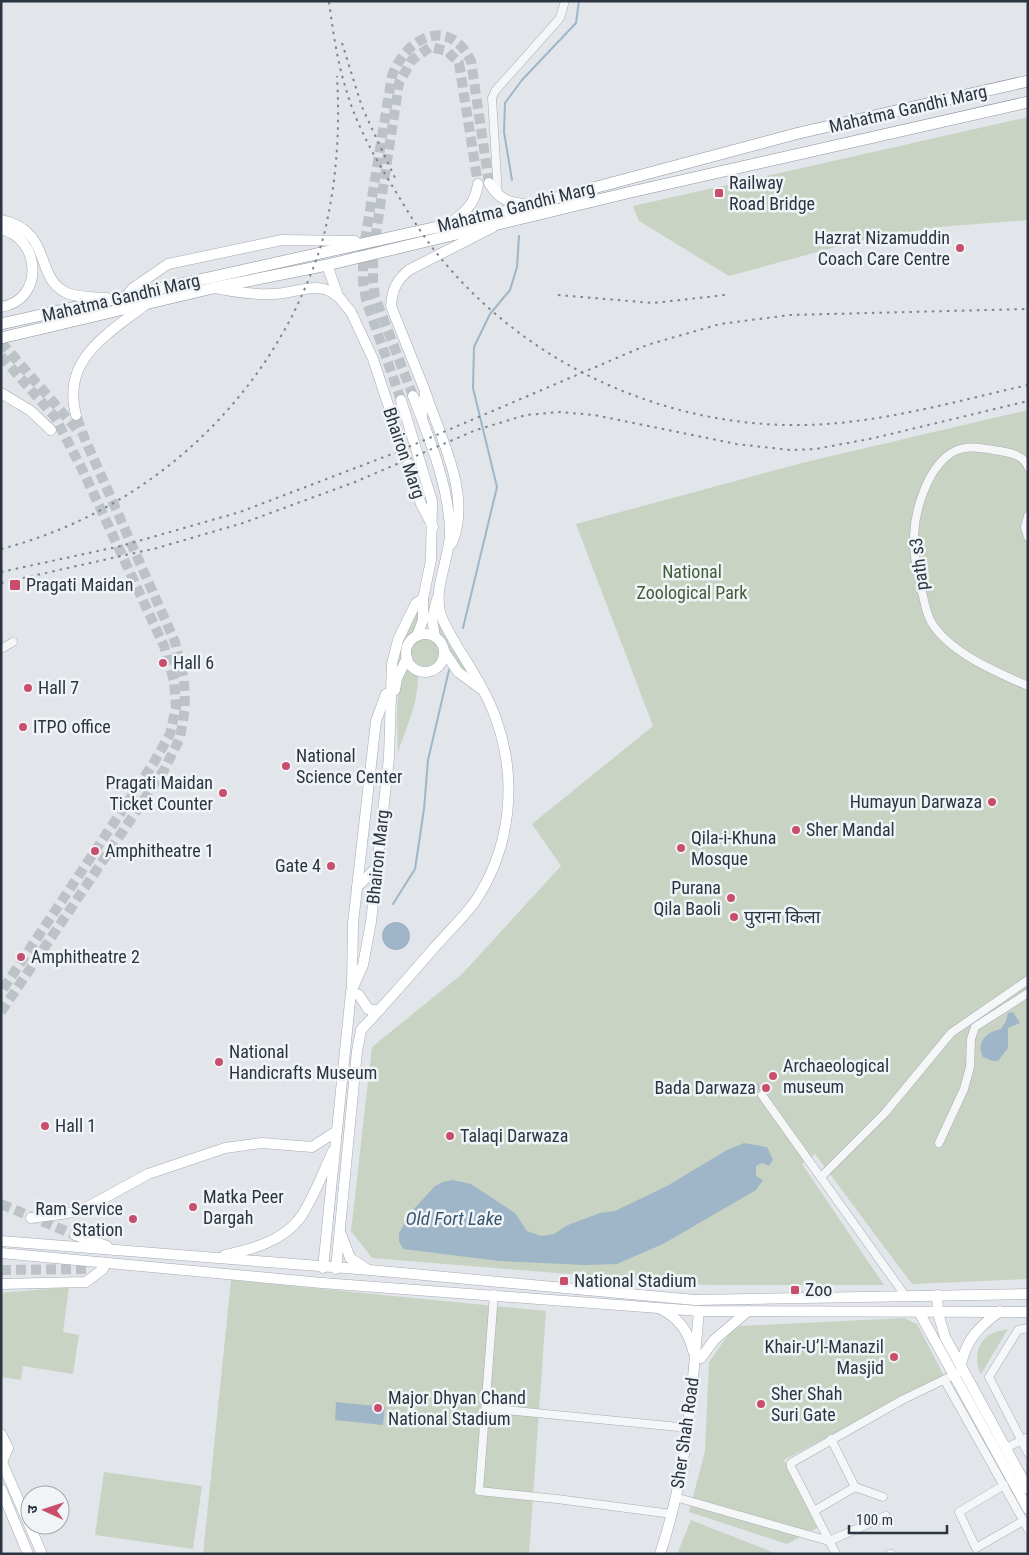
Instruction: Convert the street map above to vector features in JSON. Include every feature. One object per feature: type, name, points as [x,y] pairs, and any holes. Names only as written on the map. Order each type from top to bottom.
[{"type":"highway","name":"Mahatma Gandhi Marg","points":[[1,324],[448,225],[799,134],[1028,81]]},
{"type":"highway","name":"Mahatma Gandhi Marg","points":[[1,338],[213,288],[327,265],[1028,102]]},
{"type":"main road","points":[[489,183],[498,196],[508,203],[530,205]]},
{"type":"main road","points":[[448,225],[468,210],[476,198],[478,184]]},
{"type":"main road","points":[[1,220],[20,227],[31,236],[40,248],[51,278],[60,289],[75,296],[120,298],[168,264],[282,240],[339,242],[381,240]]},
{"type":"main road","points":[[449,548],[460,516],[456,483],[425,391],[391,306],[392,292],[398,279],[410,270],[498,224]]},
{"type":"main road","points":[[1,229],[16,234],[24,242],[30,252],[33,269],[32,280],[23,295],[14,303],[1,307]]},
{"type":"main road","name":"Bhairon Marg","points":[[323,1268],[351,991],[363,966],[377,867],[389,757],[389,685],[398,640],[416,603],[424,595],[431,560],[433,527],[421,504],[373,359],[351,312],[338,296],[327,265]]},
{"type":"main road","points":[[213,288],[242,294],[275,294],[318,287],[338,296]]},
{"type":"main road","points":[[76,415],[73,400],[74,385],[84,357],[94,346],[146,304]]},
{"type":"main road","points":[[422,418],[425,391]]},
{"type":"main road","points":[[1,393],[30,411],[51,430]]},
{"type":"main road","name":"Bhairon Marg","points":[[361,1030],[469,909],[488,879],[499,853],[508,810],[508,769],[500,728],[483,690],[442,618],[439,594],[449,548],[449,524],[444,489],[422,418],[413,396]]},
{"type":"main road","points":[[401,400],[432,501],[433,527]]},
{"type":"main road","points":[[417,636],[423,620],[424,595],[439,594],[432,619],[435,637],[458,672],[483,690]]},
{"type":"main road","points":[[389,720],[397,678],[407,658],[409,643],[417,636],[425,634],[435,637]]},
{"type":"main road","points":[[407,658],[414,668],[429,671],[436,668],[441,662],[444,650]]},
{"type":"main road","points":[[379,1011],[368,1010],[359,995],[351,991],[351,942],[376,721],[389,685]]},
{"type":"main road","points":[[357,887],[377,867]]},
{"type":"main road","points":[[336,1269],[361,1026],[356,1023],[348,1030]]},
{"type":"main road","points":[[31,1218],[84,1209],[148,1174],[225,1148],[262,1143],[305,1148],[312,1146],[337,1131]]},
{"type":"main road","points":[[216,1258],[251,1249],[287,1231],[300,1218],[337,1144]]},
{"type":"main road","points":[[340,1229],[344,1246],[350,1258],[370,1270]]},
{"type":"main road","points":[[75,1235],[120,1251]]},
{"type":"main road","points":[[1,1241],[323,1268],[370,1270],[694,1300],[904,1294],[1028,1294]]},
{"type":"main road","points":[[1,1253],[322,1283],[494,1294],[702,1311],[1028,1312]]},
{"type":"main road","points":[[88,1270],[106,1263]]},
{"type":"main road","points":[[1,1284],[86,1282],[103,1269],[106,1263]]},
{"type":"main road","points":[[920,1295],[919,1312],[960,1370],[1028,1489]]},
{"type":"main road","points":[[937,1295],[942,1330],[1028,1509]]},
{"type":"main road","points":[[654,1306],[673,1316],[681,1324],[698,1361]]},
{"type":"main road","name":"Sher Shah Road","points":[[666,1554],[682,1499],[696,1423],[702,1311]]},
{"type":"main road","points":[[698,1361],[714,1340],[748,1311]]},
{"type":"main road","points":[[960,1370],[963,1354],[973,1335],[980,1326],[1000,1311]]},
{"type":"main road","name":"Sher Shah Road","points":[[660,1554],[682,1477],[698,1361]]},
{"type":"main road","points":[[1,1434],[8,1448],[2,1461],[42,1554]]},
{"type":"main road","points":[[1,1489],[28,1554]]},
{"type":"street","points":[[498,196],[492,98],[495,91],[560,18],[565,1]]},
{"type":"street","name":"path s3","points":[[1028,467],[1018,456],[1006,452],[979,447],[955,451],[940,462],[929,477],[916,519],[914,536],[924,604],[933,624],[943,636],[961,650],[994,670],[1028,686]]},
{"type":"street","points":[[1028,516],[1025,527],[1028,537]]},
{"type":"street","points":[[1,649],[13,642]]},
{"type":"street","points":[[821,1177],[885,1113],[951,1032],[1028,980]]},
{"type":"street","points":[[939,1143],[964,1089],[970,1067],[971,1039],[975,1028],[1028,993]]},
{"type":"street","points":[[762,1095],[904,1294]]},
{"type":"street","points":[[494,1294],[479,1492],[557,1499],[672,1514]]},
{"type":"street","points":[[1028,1328],[1018,1330],[989,1377],[1024,1439],[1028,1453]]},
{"type":"street","points":[[836,1554],[790,1465],[792,1461],[902,1400],[945,1380],[960,1370]]},
{"type":"street","points":[[945,1380],[1028,1529]]},
{"type":"street","points":[[486,1408],[689,1428]]},
{"type":"street","points":[[831,1439],[855,1487],[883,1496]]},
{"type":"street","points":[[1006,1448],[1024,1439]]},
{"type":"street","points":[[1004,1485],[959,1512],[976,1551],[1024,1521]]},
{"type":"street","points":[[814,1511],[855,1487]]},
{"type":"street","points":[[682,1499],[829,1541],[886,1516]]},
{"type":"green space","points":[[1028,117],[1028,220],[938,227],[858,241],[729,276],[639,221],[633,206]]},
{"type":"green space","name":"National Zoological Park","points":[[1028,410],[1028,1279],[912,1284],[815,1154],[802,1164],[884,1285],[706,1285],[372,1258],[351,1231],[372,1047],[462,974],[561,866],[532,824],[653,726],[576,524],[806,462]]},
{"type":"green space","points":[[418,611],[416,628],[406,641],[404,658],[395,672],[404,640]]},
{"type":"green space","points":[[437,612],[448,642],[469,674],[460,669],[446,642],[437,631]]},
{"type":"green space","points":[[425,638],[435,642],[439,652],[435,662],[425,666],[415,662],[411,652],[415,642]]},
{"type":"green space","points":[[407,667],[418,677],[416,697],[398,752],[398,698]]},
{"type":"green space","name":"Major Dhyan Chand National Stadium","points":[[231,1280],[546,1311],[529,1554],[203,1554]]},
{"type":"green space","points":[[69,1287],[63,1332],[79,1335],[73,1374],[23,1366],[21,1380],[1,1377],[1,1293]]},
{"type":"green space","points":[[904,1318],[917,1324],[944,1376],[784,1460],[817,1528],[787,1544],[689,1512],[705,1451],[709,1362],[728,1335],[740,1326]]},
{"type":"green space","points":[[1008,1329],[981,1374],[977,1358],[981,1343],[991,1334]]},
{"type":"green space","points":[[104,1472],[202,1486],[193,1549],[95,1535]]},
{"type":"green space","points":[[691,1520],[777,1554],[677,1554]]},
{"type":"water","points":[[396,922],[406,926],[410,936],[406,946],[396,950],[386,946],[382,936],[386,926]]},
{"type":"water","points":[[1013,1012],[1020,1023],[1008,1028],[1008,1048],[998,1061],[983,1057],[980,1047],[981,1042],[987,1035],[1001,1029],[1008,1013]]},
{"type":"water","name":"Old Fort Lake","points":[[744,1143],[767,1147],[773,1160],[769,1166],[762,1163],[756,1166],[756,1176],[763,1180],[756,1190],[663,1244],[617,1264],[585,1265],[499,1261],[403,1249],[399,1241],[399,1233],[412,1211],[435,1186],[443,1182],[453,1180],[471,1184],[515,1213],[527,1231],[541,1236],[554,1234],[568,1225],[600,1213],[615,1211],[667,1186],[727,1150]]},
{"type":"water","points":[[336,1402],[385,1407],[383,1425],[335,1420]]},
{"type":"waterway","points":[[512,180],[504,132],[505,103],[522,80],[576,23],[579,1]]},
{"type":"waterway","points":[[463,628],[497,487],[473,388],[474,347],[490,314],[510,290],[517,267],[519,236]]},
{"type":"waterway","points":[[393,904],[415,869],[424,809],[428,760],[449,670]]},
{"type":"tunnel","points":[[401,400],[366,300],[363,282],[363,252],[392,76],[398,63],[417,42],[428,37],[440,36],[451,39],[462,47],[471,61],[489,183]]},
{"type":"tunnel","points":[[413,396],[375,297],[373,253],[399,83],[412,60],[430,47],[447,51],[459,63],[478,184]]},
{"type":"tunnel","points":[[1,342],[80,433]]},
{"type":"tunnel","points":[[1,356],[55,417],[84,473],[164,646],[174,681],[176,707],[170,734],[153,764],[1,992]]},
{"type":"tunnel","points":[[1,1012],[164,770],[180,738],[185,708],[184,680],[175,642],[76,415]]},
{"type":"tunnel","points":[[754,1084],[762,1095]]},
{"type":"tunnel","points":[[1,1204],[75,1235]]},
{"type":"tunnel","points":[[1,1270],[88,1269]]},
{"type":"railway","points":[[329,2],[338,57],[356,118],[383,171],[410,216],[443,261],[483,303],[520,333],[559,360],[601,382],[646,400],[691,413],[738,421],[786,425],[817,425],[878,418],[1028,385]]},
{"type":"railway","points":[[342,43],[362,107],[395,178]]},
{"type":"railway","points":[[1,549],[48,534],[93,514],[135,490],[175,461],[211,428],[243,391],[272,351],[305,288],[326,226],[337,152],[337,76]]},
{"type":"railway","points":[[558,295],[653,303],[725,295]]},
{"type":"railway","points":[[1,572],[121,546],[240,512],[392,454],[647,345],[720,324],[790,315],[1028,309]]},
{"type":"railway","points":[[1,583],[157,548],[243,523],[355,482],[476,430],[526,415],[560,412],[594,415],[736,444],[790,450],[816,449],[874,438],[1028,401]]},
{"type":"place","name":"Railway Road Bridge","points":[[719,193]]},
{"type":"place","name":"Hazrat Nizamuddin Coach Care Centre","points":[[960,248]]},
{"type":"place","name":"Pragati Maidan","points":[[15,585]]},
{"type":"place","name":"Hall 6","points":[[163,663]]},
{"type":"place","name":"Hall 7","points":[[28,688]]},
{"type":"place","name":"ITPO office","points":[[23,727]]},
{"type":"place","name":"National Science Center","points":[[286,766]]},
{"type":"place","name":"Pragati Maidan Ticket Counter","points":[[223,793]]},
{"type":"place","name":"Humayun Darwaza","points":[[992,802]]},
{"type":"place","name":"Sher Mandal","points":[[796,830]]},
{"type":"place","name":"Qila-i-Khuna Mosque","points":[[681,848]]},
{"type":"place","name":"Amphitheatre 1","points":[[95,851]]},
{"type":"place","name":"Gate 4","points":[[331,866]]},
{"type":"place","name":"Purana Qila Baoli","points":[[731,898]]},
{"type":"place","name":"पुराना किला","points":[[734,917]]},
{"type":"place","name":"Amphitheatre 2","points":[[21,957]]},
{"type":"place","name":"National Handicrafts Museum","points":[[219,1062]]},
{"type":"place","name":"Archaeological museum","points":[[773,1076]]},
{"type":"place","name":"Bada Darwaza","points":[[766,1088]]},
{"type":"place","name":"Hall 1","points":[[45,1126]]},
{"type":"place","name":"Talaqi Darwaza","points":[[450,1136]]},
{"type":"place","name":"Matka Peer Dargah","points":[[193,1207]]},
{"type":"place","name":"Ram Service Station","points":[[133,1219]]},
{"type":"place","name":"National Stadium","points":[[564,1281]]},
{"type":"place","name":"Zoo","points":[[795,1290]]},
{"type":"place","name":"Khair-U’l-Manazil Masjid","points":[[894,1357]]},
{"type":"place","name":"Sher Shah Suri Gate","points":[[761,1404]]},
{"type":"place","name":"Major Dhyan Chand National Stadium","points":[[378,1408]]}]
